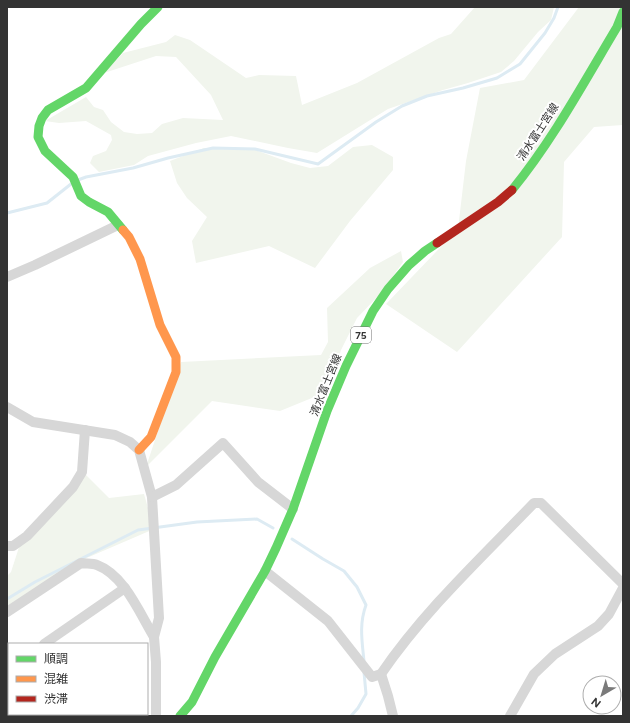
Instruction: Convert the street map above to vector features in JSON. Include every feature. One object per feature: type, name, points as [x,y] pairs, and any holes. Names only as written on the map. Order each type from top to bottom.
[{"type":"main road","points":[[139,450],[151,437],[176,372],[176,357],[160,325],[140,259],[129,237],[108,212],[81,196],[73,177],[45,151],[38,137],[39,126],[42,118],[48,110],[86,88],[141,24],[158,7]]},
{"type":"main road","name":"清水富士宮線","points":[[180,716],[192,702],[215,658],[265,571],[294,509],[327,411],[346,366],[373,312],[388,289],[425,251],[498,202],[511,191],[526,173],[559,124],[617,27],[623,12]]},
{"type":"street","points":[[7,277],[35,265],[118,224]]},
{"type":"street","points":[[7,407],[33,422],[115,435],[130,442],[139,450],[152,497],[154,528],[159,618],[154,636],[156,662],[156,716]]},
{"type":"street","points":[[7,546],[13,546],[27,536],[73,487],[82,472],[85,430]]},
{"type":"street","points":[[152,497],[176,485],[223,443],[258,482],[294,509]]},
{"type":"street","points":[[265,571],[328,621],[372,677],[381,674],[432,609],[534,502],[541,503],[623,584]]},
{"type":"street","points":[[7,612],[81,563],[96,565],[113,574],[125,588],[154,636]]},
{"type":"street","points":[[45,643],[125,588]]},
{"type":"street","points":[[510,716],[534,674],[556,654],[598,626],[608,614],[623,589]]},
{"type":"street","points":[[381,674],[393,716]]},
{"type":"shaded area","points":[[475,7],[554,7],[551,20],[538,32],[514,61],[501,72],[388,109],[317,153],[231,136],[196,143],[148,156],[134,165],[99,172],[90,163],[93,156],[106,151],[112,140],[111,135],[86,121],[59,123],[45,121],[86,97],[94,107],[103,110],[111,122],[124,132],[137,134],[152,133],[162,124],[183,118],[223,120],[211,95],[176,57],[156,56],[104,73],[123,53],[166,42],[175,35],[190,40],[246,78],[259,75],[296,76],[302,105],[357,83],[439,38],[451,34]]},
{"type":"shaded area","points":[[579,7],[623,7],[623,125],[594,127],[564,162],[562,237],[457,352],[386,304],[458,229],[466,161],[480,88],[524,80]]},
{"type":"shaded area","points":[[372,145],[393,157],[393,170],[350,221],[315,268],[269,246],[196,263],[192,241],[207,217],[187,198],[177,183],[170,161],[204,148],[250,148],[291,163],[310,168],[328,166],[353,147]]},
{"type":"shaded area","points":[[401,251],[403,262],[381,293],[357,318],[341,350],[329,391],[280,411],[212,401],[146,467],[181,362],[321,355],[328,342],[327,308],[370,268]]},
{"type":"shaded area","points":[[85,474],[109,498],[144,494],[154,529],[82,560],[7,611],[7,576],[11,572],[21,541]]},
{"type":"waterway","points":[[78,180],[213,148],[255,149],[318,164],[376,122],[402,106],[427,96],[463,88],[497,78],[520,64],[545,33],[554,18],[558,7]]},
{"type":"waterway","points":[[7,213],[47,203],[71,184]]},
{"type":"waterway","points":[[7,599],[35,582],[138,530],[197,522],[257,519],[273,528]]},
{"type":"waterway","points":[[292,539],[344,571],[357,587],[366,605],[362,619],[364,661]]},
{"type":"waterway","points":[[351,716],[358,708],[366,694],[364,672]]},
{"type":"traffic: fast","points":[[123,230],[108,212],[81,196],[73,177],[45,151],[38,137],[39,126],[42,118],[48,110],[86,88],[141,24],[158,7]]},
{"type":"traffic: fast","points":[[512,190],[555,131],[617,27],[623,12]]},
{"type":"traffic: fast","points":[[180,716],[192,702],[215,657],[265,571],[276,548],[293,509],[327,411],[346,366],[373,311],[388,289],[409,265],[437,243]]},
{"type":"traffic: slow","points":[[123,230],[129,237],[140,259],[160,325],[176,357],[176,372],[151,437],[139,450]]},
{"type":"traffic: jam","points":[[437,243],[498,202],[512,190]]}]
